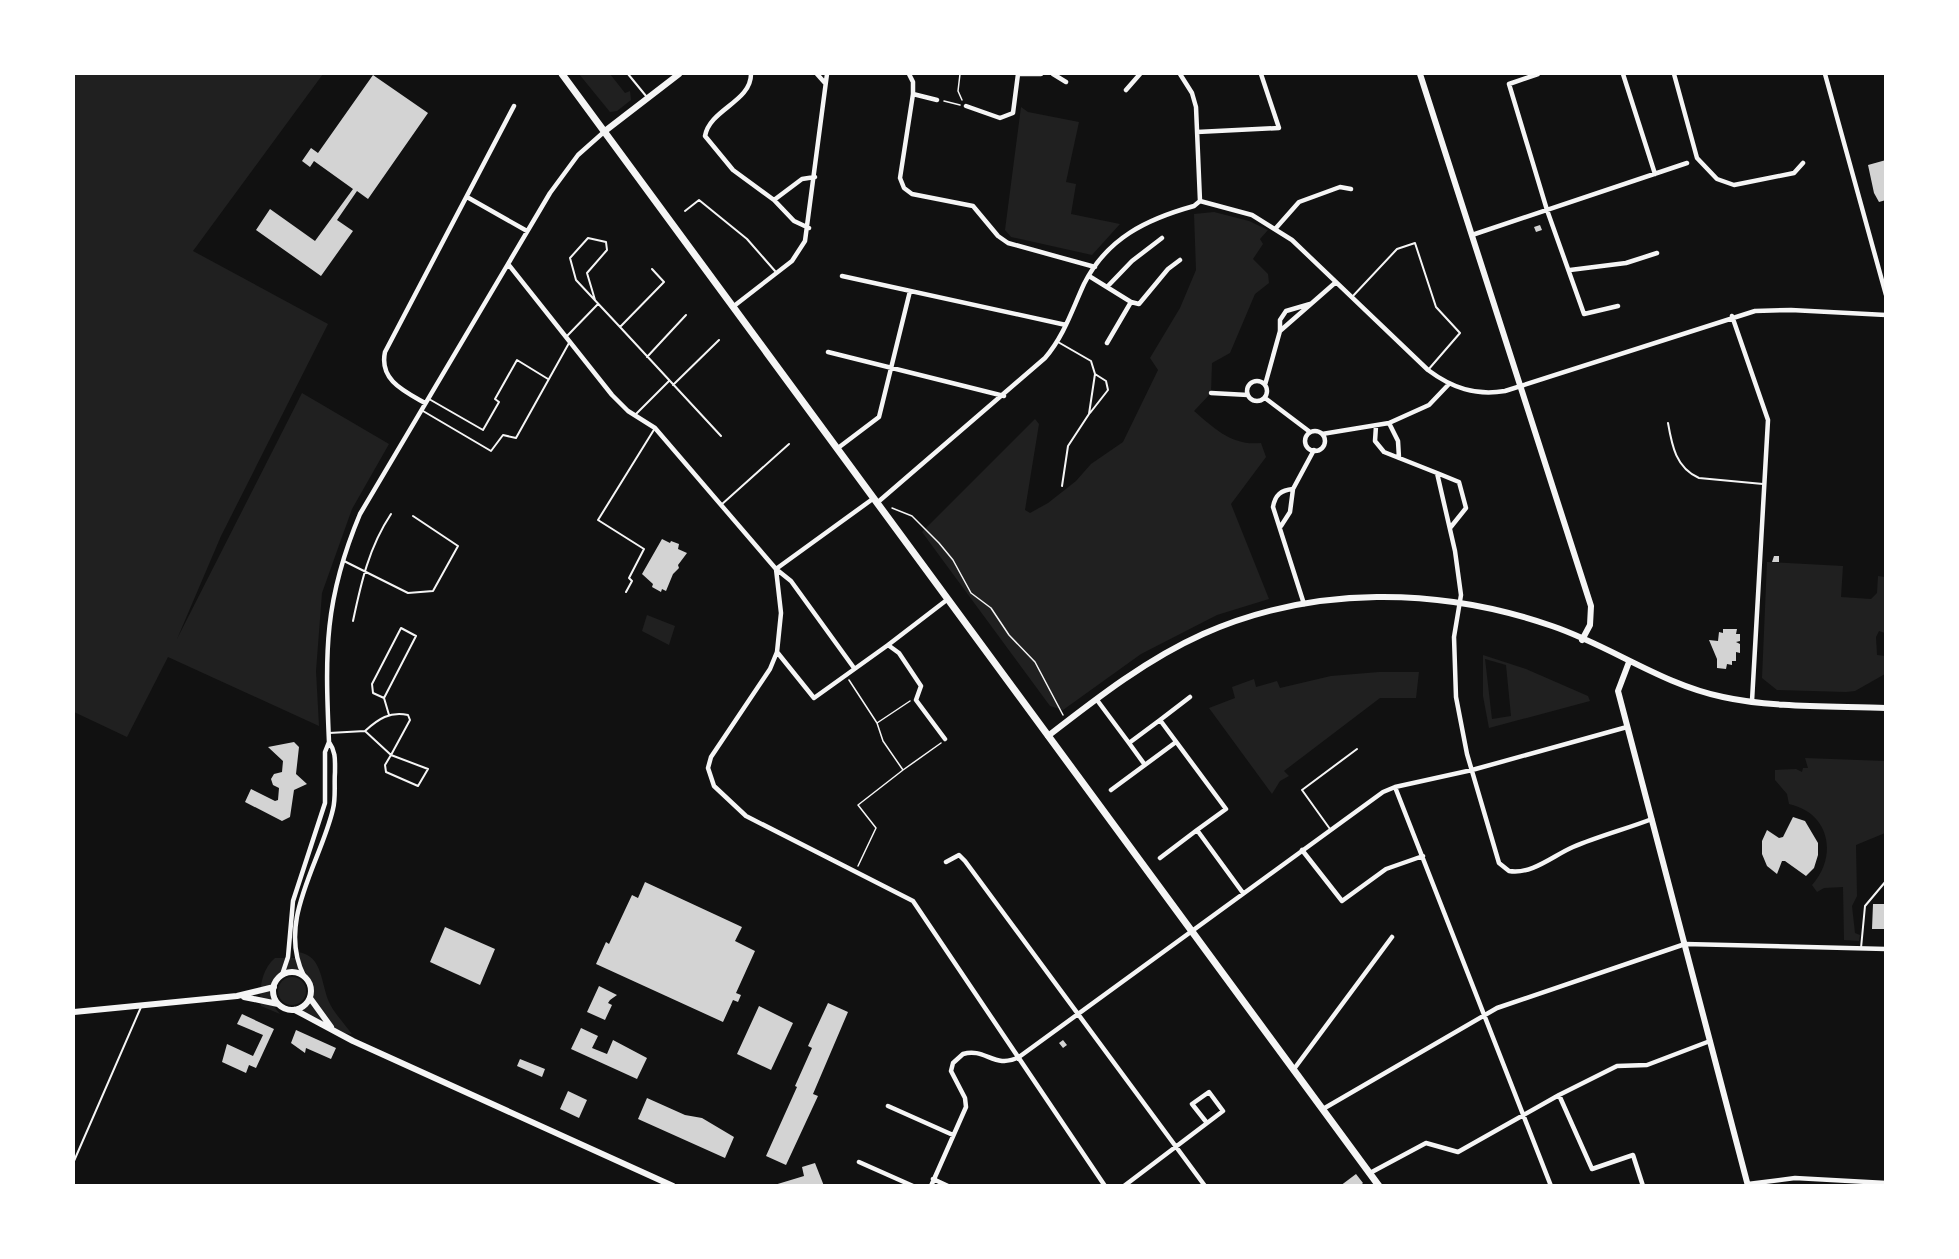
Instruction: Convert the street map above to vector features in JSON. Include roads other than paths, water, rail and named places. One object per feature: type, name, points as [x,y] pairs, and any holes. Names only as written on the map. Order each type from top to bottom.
[{"type":"main road","points":[[562,74],[1379,1185]]},
{"type":"street","points":[[74,1012],[237,996],[274,987],[282,975],[288,957],[293,901],[325,803],[326,752],[329,742],[327,632],[342,560],[360,514],[563,172],[605,131],[679,74]]},
{"type":"street","points":[[751,74],[749,87],[710,124],[705,136],[733,170],[774,200],[794,221],[809,228]]},
{"type":"street","points":[[817,74],[825,83]]},
{"type":"street","points":[[734,306],[777,274],[801,250],[809,228],[827,74]]},
{"type":"street","points":[[909,74],[913,82],[913,94],[900,178],[904,188],[912,194],[973,206],[998,236],[1008,243],[1095,267]]},
{"type":"street","points":[[966,106],[1000,118],[1013,113],[1018,74],[1041,74]]},
{"type":"street","points":[[1053,74],[1066,82]]},
{"type":"street","points":[[1126,90],[1140,74]]},
{"type":"street","points":[[1180,74],[1192,93],[1197,132],[1200,201]]},
{"type":"street","points":[[1197,132],[1279,128],[1261,74]]},
{"type":"street","points":[[1420,74],[1592,606],[1590,626],[1582,640]]},
{"type":"street","points":[[1538,74],[1509,84],[1547,210],[1584,314],[1618,306]]},
{"type":"street","points":[[1623,74],[1655,174]]},
{"type":"street","points":[[1674,74],[1697,158],[1717,179],[1734,185],[1794,173],[1803,163]]},
{"type":"street","points":[[1826,74],[1886,295]]},
{"type":"street","points":[[913,94],[937,100]]},
{"type":"street","points":[[426,401],[389,378],[383,360],[398,325],[514,106]]},
{"type":"street","points":[[1472,235],[1687,163]]},
{"type":"street","points":[[774,200],[802,179],[815,177]]},
{"type":"street","points":[[1276,228],[1299,202],[1340,188],[1351,189]]},
{"type":"street","points":[[467,197],[527,231]]},
{"type":"street","points":[[776,569],[876,500],[1004,396],[1045,358],[1058,342],[1089,276],[1112,246],[1152,219],[1194,206],[1200,201]]},
{"type":"street","points":[[1200,201],[1252,215],[1276,228],[1428,370],[1449,384],[1481,393],[1505,391],[1732,316],[1767,309],[1885,314]]},
{"type":"street","points":[[1107,287],[1132,261],[1162,238]]},
{"type":"street","points":[[1570,270],[1626,263],[1657,253]]},
{"type":"street","points":[[1089,276],[1131,302],[1139,304],[1168,268],[1180,260]]},
{"type":"street","points":[[508,264],[612,394],[635,415],[655,428],[776,569],[790,581],[854,668]]},
{"type":"street","points":[[842,276],[1066,325]]},
{"type":"street","points":[[1280,331],[1336,282]]},
{"type":"street","points":[[838,448],[879,417],[910,291]]},
{"type":"street","points":[[1107,343],[1131,302]]},
{"type":"street","points":[[1211,393],[1248,395],[1255,401],[1264,398],[1267,392],[1265,385],[1280,331],[1280,320],[1286,311],[1310,304]]},
{"type":"street","points":[[1732,316],[1768,420],[1752,701]]},
{"type":"street","points":[[828,352],[1004,396]]},
{"type":"street","points":[[1248,395],[1251,384],[1259,381],[1265,385]]},
{"type":"street","points":[[1264,398],[1310,432],[1322,434],[1389,423],[1429,405],[1449,384]]},
{"type":"street","points":[[1389,423],[1398,441],[1399,458]]},
{"type":"street","points":[[1376,426],[1375,441],[1378,447],[1459,482],[1466,508],[1450,528]]},
{"type":"street","points":[[1310,432],[1306,443],[1314,450]]},
{"type":"street","points":[[1281,526],[1290,512],[1293,489],[1314,450],[1323,446],[1325,440],[1322,434]]},
{"type":"street","points":[[1437,473],[1455,551],[1459,602],[1454,636],[1456,698],[1472,770],[1502,866],[1509,871],[1532,867],[1573,847],[1652,819]]},
{"type":"street","points":[[1293,489],[1284,490],[1274,501],[1272,507],[1281,526],[1304,604]]},
{"type":"street","points":[[776,569],[781,613],[777,652],[770,669],[711,757],[708,768],[711,778],[721,795],[746,816],[913,902],[1104,1185]]},
{"type":"street","points":[[1048,736],[1143,667],[1204,634],[1253,616],[1304,604],[1377,597],[1459,602],[1539,621],[1689,688],[1722,697],[1752,701],[1886,708]]},
{"type":"street","points":[[777,652],[814,698],[948,599]]},
{"type":"street","points":[[888,645],[899,653],[921,686],[916,700],[945,739]]},
{"type":"street","points":[[1629,662],[1618,691],[1748,1185],[1795,1178],[1886,1184]]},
{"type":"street","points":[[1129,743],[1190,698]]},
{"type":"street","points":[[1097,700],[1146,765]]},
{"type":"street","points":[[1160,720],[1226,809],[1161,858]]},
{"type":"street","points":[[931,1185],[966,1107],[965,1098],[951,1071],[956,1059],[968,1052],[1001,1063],[1019,1057],[1329,829],[1395,787],[1472,770],[1627,727]]},
{"type":"street","points":[[329,742],[335,750],[334,807],[305,885],[297,921],[296,946],[304,976],[310,986],[310,998],[335,1032]]},
{"type":"street","points":[[1111,790],[1176,742]]},
{"type":"street","points":[[1395,787],[1551,1185]]},
{"type":"street","points":[[1197,830],[1243,893]]},
{"type":"street","points":[[1302,850],[1341,901],[1386,869],[1423,856]]},
{"type":"street","points":[[946,862],[959,855],[965,861],[1205,1185]]},
{"type":"street","points":[[1294,1069],[1392,937]]},
{"type":"street","points":[[1323,1109],[1485,1014],[1685,944],[1886,949]]},
{"type":"street","points":[[282,975],[294,972],[304,976]]},
{"type":"street","points":[[274,987],[278,1004]]},
{"type":"street","points":[[237,996],[278,1004],[285,1009],[295,1010],[335,1032],[673,1185]]},
{"type":"street","points":[[295,1010],[304,1006],[310,998]]},
{"type":"street","points":[[1370,1173],[1426,1143],[1458,1152],[1559,1095],[1617,1066],[1647,1065],[1710,1041]]},
{"type":"street","points":[[1124,1185],[1176,1147],[1223,1111],[1209,1092],[1192,1104],[1207,1123]]},
{"type":"street","points":[[1559,1095],[1592,1169],[1633,1155],[1643,1185]]},
{"type":"street","points":[[888,1106],[953,1136]]},
{"type":"street","points":[[859,1162],[912,1185]]},
{"type":"street","points":[[933,1179],[948,1185]]},
{"type":"lane","points":[[628,74],[648,98]]},
{"type":"lane","points":[[685,211],[699,200],[747,238],[777,274]]},
{"type":"lane","points":[[595,300],[587,273],[607,249],[606,242],[588,238],[570,258],[576,280],[721,436]]},
{"type":"lane","points":[[1352,297],[1397,249],[1415,243],[1436,307],[1460,333],[1428,370]]},
{"type":"lane","points":[[620,327],[664,282],[652,269]]},
{"type":"lane","points":[[421,410],[491,451],[503,435],[516,438],[542,395],[569,338],[598,304]]},
{"type":"lane","points":[[647,357],[686,315]]},
{"type":"lane","points":[[673,385],[719,340]]},
{"type":"lane","points":[[1058,342],[1091,361],[1095,374],[1089,414]]},
{"type":"lane","points":[[426,401],[483,430],[499,402],[495,399],[517,360],[548,379]]},
{"type":"lane","points":[[1062,486],[1068,446],[1108,390],[1106,381],[1095,374]]},
{"type":"lane","points":[[635,415],[669,381]]},
{"type":"lane","points":[[1668,423],[1682,468],[1691,474],[1699,478],[1764,484]]},
{"type":"lane","points":[[626,591],[632,581],[629,578],[644,549],[598,520],[655,428]]},
{"type":"lane","points":[[721,505],[789,444]]},
{"type":"lane","points":[[353,621],[364,569],[381,530],[391,514]]},
{"type":"lane","points":[[342,560],[408,593],[433,591],[458,546],[413,516]]},
{"type":"lane","points":[[384,698],[373,693],[372,684],[401,628],[416,636],[384,698],[389,715]]},
{"type":"lane","points":[[328,733],[365,731],[377,720],[389,715],[398,712],[408,715],[410,720],[392,755],[385,765],[386,772],[418,786],[421,783],[428,770],[392,755],[365,731]]},
{"type":"lane","points":[[1329,829],[1302,790],[1358,749]]},
{"type":"lane","points":[[1861,948],[1865,906],[1886,881]]},
{"type":"lane","points":[[74,1161],[142,1004]]}]
